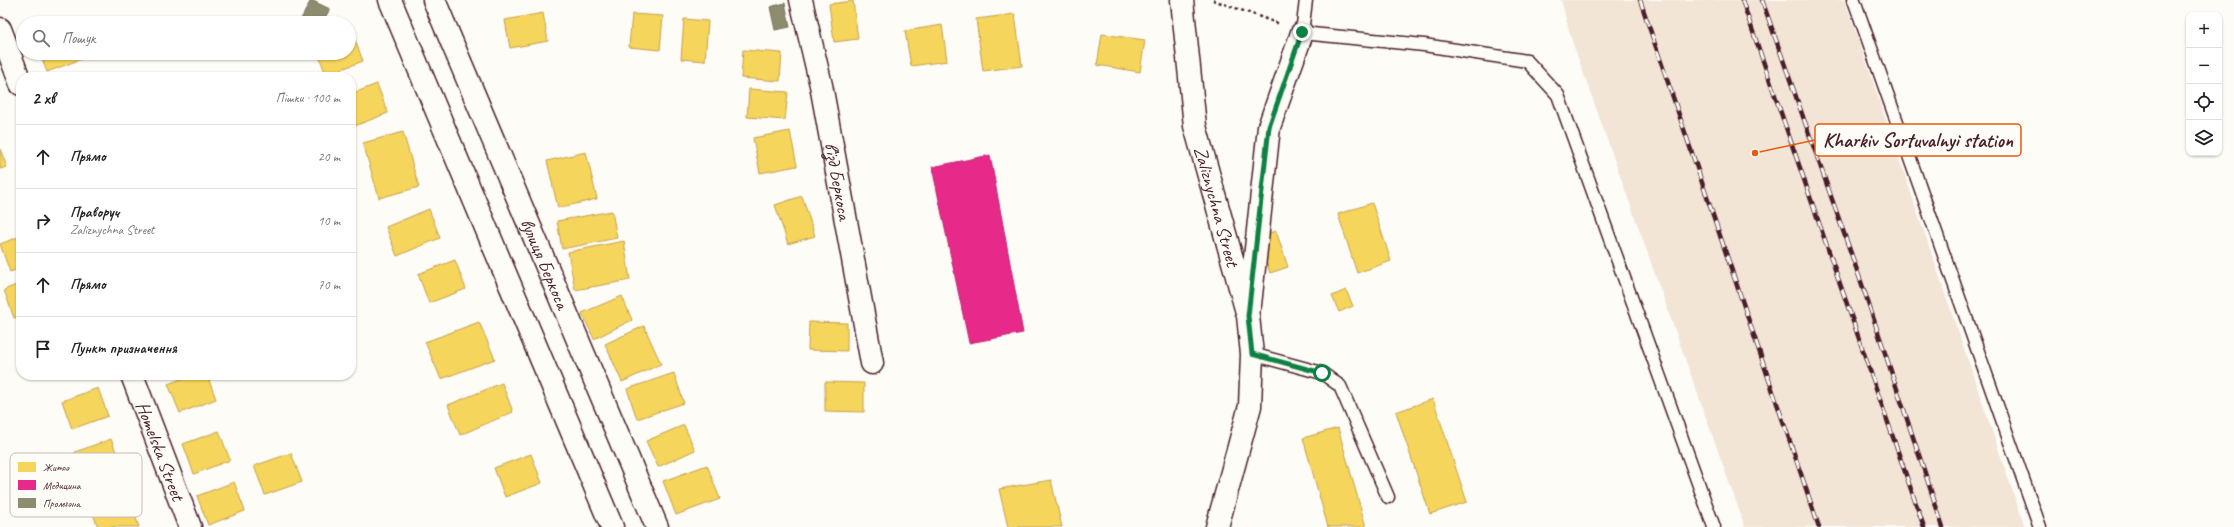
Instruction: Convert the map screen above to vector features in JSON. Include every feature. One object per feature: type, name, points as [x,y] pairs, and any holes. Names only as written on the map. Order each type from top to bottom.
[{"type":"street","points":[[390,0],[612,527]]},
{"type":"street","name":"вулиця Беркоса","points":[[434,0],[657,527]]},
{"type":"street","name":"в’їзд Беркоса","points":[[802,0],[821,85],[872,363]]},
{"type":"street","name":"Zaliznychna Street","points":[[1182,0],[1194,126],[1248,316],[1252,354],[1250,406],[1217,527]]},
{"type":"street","points":[[0,29],[16,72]]},
{"type":"street","points":[[1248,316],[1269,127],[1302,32]]},
{"type":"street","name":"Homelska Street","points":[[134,380],[190,527]]},
{"type":"lane","points":[[1306,0],[1302,32],[1424,45],[1527,61],[1558,95],[1714,527]]},
{"type":"lane","points":[[1854,0],[2040,527]]},
{"type":"lane","points":[[1252,354],[1322,373],[1340,386],[1388,497]]},
{"type":"path","points":[[1213,0],[1302,32]]},
{"type":"shaded area","points":[[1561,0],[1845,0],[2025,527],[1745,527],[1571,38]]},
{"type":"building: Житло","points":[[853,1],[858,39],[834,42],[829,4]]},
{"type":"building: Житло","points":[[543,13],[548,41],[510,48],[505,20]]},
{"type":"building: Житло","points":[[632,14],[663,16],[660,50],[629,47]]},
{"type":"building: Житло","points":[[1015,14],[1022,66],[983,71],[976,19]]},
{"type":"building: Житло","points":[[684,19],[708,21],[705,61],[681,59]]},
{"type":"building: Житло","points":[[942,25],[947,61],[911,66],[905,31]]},
{"type":"building: Житло","points":[[1102,34],[1145,40],[1140,72],[1097,65]]},
{"type":"building: Житло","points":[[356,43],[363,61],[334,72],[325,72],[321,60],[356,60]]},
{"type":"building: Житло","points":[[743,50],[782,53],[780,81],[741,78]]},
{"type":"building: Житло","points":[[43,60],[79,60],[47,72]]},
{"type":"building: Житло","points":[[377,84],[388,113],[356,125],[356,92]]},
{"type":"building: Житло","points":[[749,89],[788,92],[785,120],[747,117]]},
{"type":"building: Житло","points":[[790,131],[797,166],[760,173],[753,138]]},
{"type":"building: Житло","points":[[403,132],[419,187],[379,198],[363,143]]},
{"type":"building: Житло","points":[[0,149],[7,167],[0,169]]},
{"type":"building: Житло","points":[[586,152],[597,199],[558,208],[547,161]]},
{"type":"building: Житло","points":[[802,196],[815,236],[788,244],[775,205]]},
{"type":"building: Житло","points":[[1372,203],[1391,261],[1357,273],[1338,214]]},
{"type":"building: Житло","points":[[429,209],[440,238],[397,256],[386,227]]},
{"type":"building: Житло","points":[[612,211],[617,238],[562,249],[557,221]]},
{"type":"building: Житло","points":[[1276,231],[1288,267],[1270,273],[1258,237]]},
{"type":"building: Житло","points":[[16,238],[16,270],[10,272],[0,244]]},
{"type":"building: Житло","points":[[624,241],[630,280],[575,290],[568,252]]},
{"type":"building: Житло","points":[[455,260],[466,289],[429,303],[418,274]]},
{"type":"building: Житло","points":[[16,285],[16,317],[14,318],[4,290]]},
{"type":"building: Житло","points":[[1346,290],[1353,306],[1339,312],[1332,296]]},
{"type":"building: Житло","points":[[622,296],[632,320],[594,339],[582,313]]},
{"type":"building: Житло","points":[[479,322],[495,359],[441,379],[425,342]]},
{"type":"building: Житло","points":[[809,322],[847,323],[847,351],[808,350]]},
{"type":"building: Житло","points":[[644,326],[661,364],[622,382],[605,344]]},
{"type":"building: Житло","points":[[674,373],[684,403],[637,419],[627,389]]},
{"type":"building: Житло","points":[[179,380],[209,380],[216,399],[180,413],[168,384]]},
{"type":"building: Житло","points":[[825,382],[864,383],[864,412],[825,411]]},
{"type":"building: Житло","points":[[502,383],[513,412],[460,435],[448,405]]},
{"type":"building: Житло","points":[[98,388],[108,416],[72,429],[62,401]]},
{"type":"building: Житло","points":[[1433,399],[1467,502],[1430,514],[1396,412]]},
{"type":"building: Житло","points":[[684,425],[695,450],[658,467],[646,441]]},
{"type":"building: Житло","points":[[1338,428],[1366,527],[1328,527],[1303,438]]},
{"type":"building: Житло","points":[[219,431],[230,460],[194,474],[183,444]]},
{"type":"building: Житло","points":[[111,439],[116,453],[75,453]]},
{"type":"building: Житло","points":[[291,453],[302,482],[265,495],[254,466]]},
{"type":"building: Житло","points":[[531,454],[542,483],[505,497],[494,468]]},
{"type":"building: Житло","points":[[707,465],[720,499],[676,515],[663,481]]},
{"type":"building: Житло","points":[[1051,480],[1062,527],[1008,527],[999,489]]},
{"type":"building: Житло","points":[[234,482],[245,511],[208,525],[197,496]]},
{"type":"building: Житло","points":[[94,517],[136,517],[139,527],[98,527]]},
{"type":"building: Медицина","points":[[990,155],[1023,333],[969,343],[932,167]]},
{"type":"building: Промзона","points":[[311,0],[330,9],[326,16],[303,16]]},
{"type":"building: Промзона","points":[[785,3],[790,27],[775,30],[770,7]]},
{"type":"railway","points":[[1640,0],[1819,527]]},
{"type":"railway","points":[[1742,0],[1924,527]]},
{"type":"railway","points":[[1762,0],[1866,296],[1943,527]]},
{"type":"place","name":"Kharkiv Sortuvalnyi station","points":[[1755,153]]},
{"type":"route","points":[[1302,32],[1269,127],[1248,316],[1252,354],[1322,373]]}]
